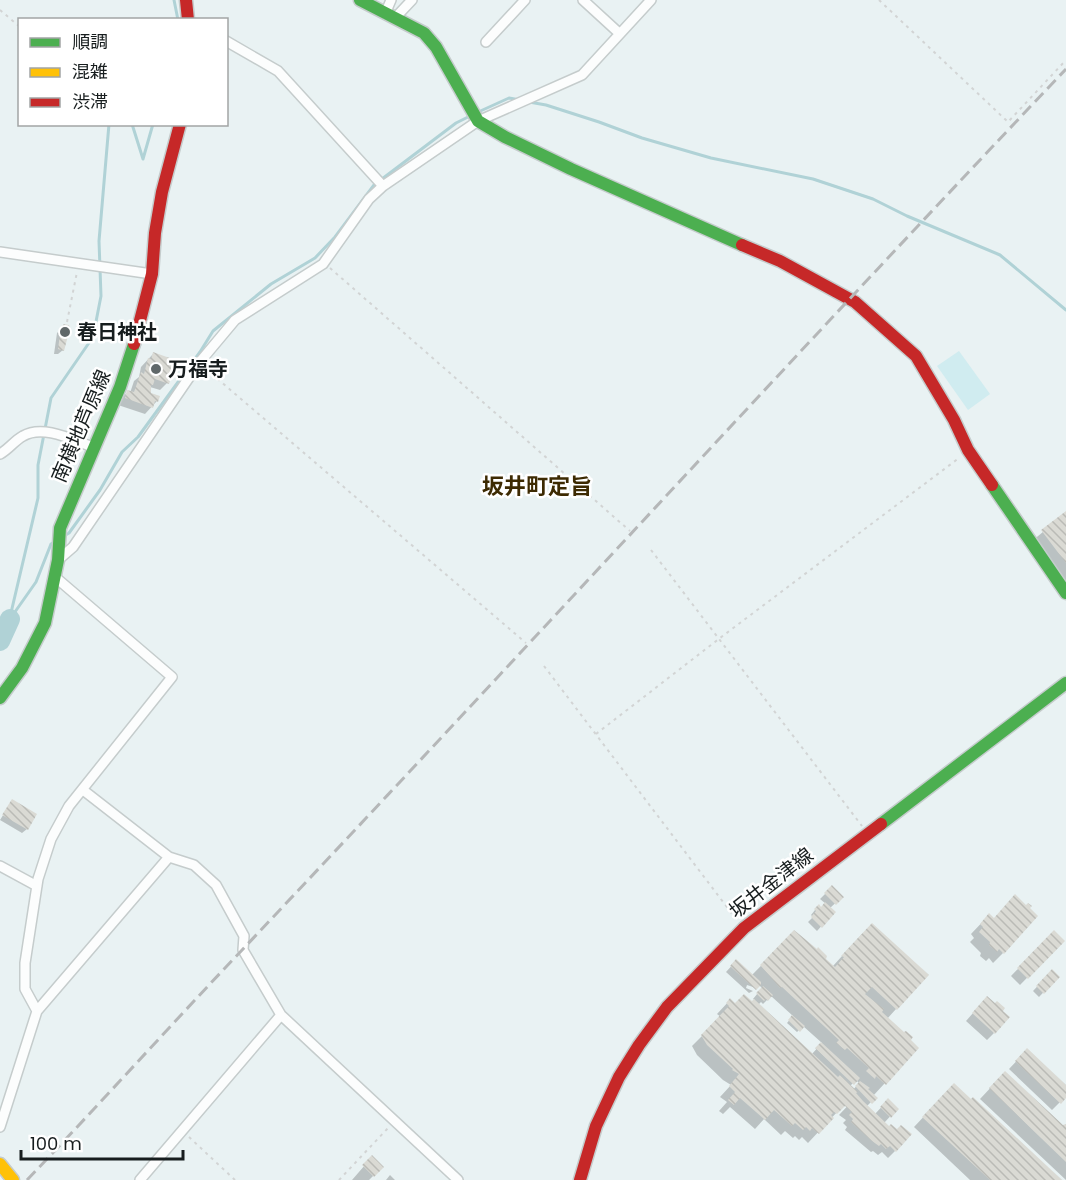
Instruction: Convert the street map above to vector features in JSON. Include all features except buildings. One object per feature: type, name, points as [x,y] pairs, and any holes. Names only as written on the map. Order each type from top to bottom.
[{"type":"main road","points":[[186,0],[188,18]]},
{"type":"main road","points":[[360,0],[424,33],[436,47],[478,121],[571,169],[780,261],[849,297],[916,356],[954,420],[968,450],[1066,593]]},
{"type":"main road","name":"南横地芦原線","points":[[0,698],[22,668],[45,623],[60,531],[93,447],[120,387],[137,333],[152,274],[155,233],[162,192],[179,126]]},
{"type":"main road","name":"坂井金津線","points":[[580,1180],[596,1126],[619,1077],[639,1045],[667,1007],[744,928],[1066,683]]},
{"type":"main road","points":[[0,1164],[13,1180]]},
{"type":"street","points":[[390,16],[391,0]]},
{"type":"street","points":[[390,16],[412,0]]},
{"type":"street","points":[[486,42],[525,0]]},
{"type":"street","points":[[583,0],[619,33]]},
{"type":"street","points":[[58,554],[73,547],[199,363],[235,321],[323,264],[369,199],[382,186],[478,121],[582,75],[651,0]]},
{"type":"street","points":[[228,42],[278,71],[382,186]]},
{"type":"street","points":[[0,252],[152,274]]},
{"type":"street","points":[[0,454],[24,435],[45,431],[93,447]]},
{"type":"street","points":[[37,1011],[25,989],[26,954],[37,886],[51,839],[69,806],[172,677],[54,576]]},
{"type":"street","points":[[83,790],[169,857],[194,865],[216,885],[244,936],[243,950],[281,1015],[458,1180]]},
{"type":"street","points":[[0,1127],[37,1011],[169,857]]},
{"type":"street","points":[[0,866],[37,886]]},
{"type":"street","points":[[140,1180],[281,1015]]},
{"type":"path","points":[[879,0],[1008,122],[1066,60]]},
{"type":"path","points":[[0,10],[18,25]]},
{"type":"path","points":[[67,322],[79,263]]},
{"type":"path","points":[[323,264],[630,531]]},
{"type":"path","points":[[199,363],[526,643]]},
{"type":"path","points":[[596,734],[968,450]]},
{"type":"path","points":[[651,550],[867,833]]},
{"type":"path","points":[[544,666],[744,928]]},
{"type":"path","points":[[339,1180],[395,1121]]},
{"type":"path","points":[[185,1132],[235,1180]]},
{"type":"shaded area","points":[[959,351],[990,394],[968,410],[937,366]]},
{"type":"waterway","points":[[174,0],[178,18]]},
{"type":"waterway","points":[[476,113],[509,98],[520,100]]},
{"type":"waterway","points":[[529,102],[546,105],[642,138],[711,158],[813,179],[873,199],[907,216],[1000,255],[1066,310]]},
{"type":"waterway","points":[[64,536],[69,533],[100,490],[122,452],[138,437],[213,331],[271,284],[315,258],[335,237],[374,185],[456,123],[470,116]]},
{"type":"waterway","points":[[10,617],[38,498],[38,465],[51,398],[93,337],[101,296],[99,241],[109,126]]},
{"type":"waterway","points":[[133,126],[143,159],[152,126]]},
{"type":"waterway","points":[[10,619],[36,582],[51,544],[56,541]]},
{"type":"waterway","points":[[0,641],[10,619]]},
{"type":"railway","points":[[27,1180],[1066,69]]},
{"type":"traffic: fast","points":[[360,0],[424,33],[436,47],[478,121],[505,137],[571,169],[742,245]]},
{"type":"traffic: fast","points":[[0,698],[22,668],[45,623],[58,560],[60,528],[120,387],[134,344]]},
{"type":"traffic: fast","points":[[992,485],[1066,593]]},
{"type":"traffic: fast","points":[[881,824],[1066,683]]},
{"type":"traffic: slow","points":[[0,1164],[13,1180]]},
{"type":"traffic: jam","points":[[186,0],[188,18]]},
{"type":"traffic: jam","points":[[134,344],[152,274],[155,233],[162,192],[179,126]]},
{"type":"traffic: jam","points":[[742,245],[780,261],[855,302],[916,356],[954,420],[968,450],[992,485]]},
{"type":"traffic: jam","points":[[580,1180],[596,1126],[619,1077],[667,1007],[744,928],[881,824]]},
{"type":"place","name":"春日神社","points":[[65,332]]},
{"type":"place","name":"万福寺","points":[[156,369]]},
{"type":"district","name":"坂井町定旨","points":[[537,486]]}]
